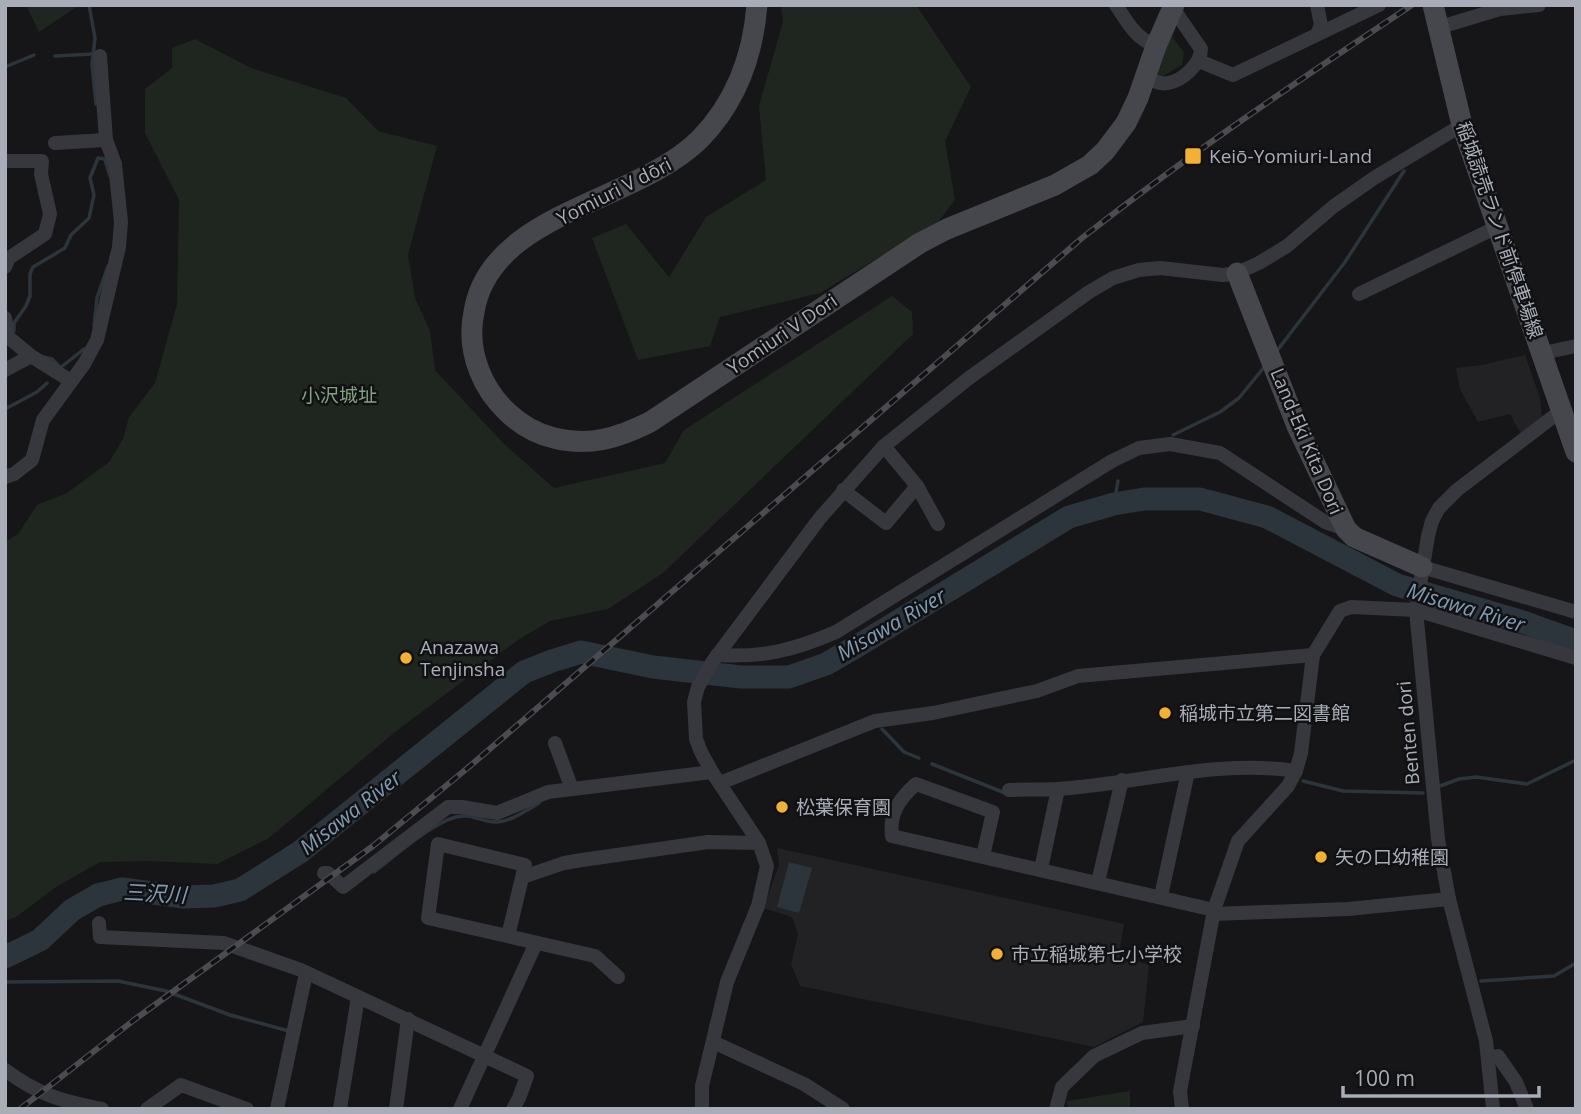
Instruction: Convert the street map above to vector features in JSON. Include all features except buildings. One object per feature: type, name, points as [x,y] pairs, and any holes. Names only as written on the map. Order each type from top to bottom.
[{"type":"street","name":"Yomiuri V dōri","points":[[757,5],[752,43],[741,78],[726,107],[698,141],[655,173],[521,239],[494,264],[483,282],[475,303],[472,326],[474,354],[479,371],[492,394],[507,412],[532,430],[559,440],[588,443],[619,437],[650,422],[920,243],[947,229],[1055,185],[1090,165],[1105,151],[1126,123],[1146,78]]},
{"type":"street","points":[[1116,5],[1136,35],[1156,46]]},
{"type":"street","points":[[1317,5],[1321,25],[1317,34]]},
{"type":"street","points":[[1199,61],[1233,75],[1379,5]]},
{"type":"street","name":"稲城読売ランド前停車場線","points":[[1433,5],[1462,125],[1576,452]]},
{"type":"street","points":[[1437,28],[1500,9],[1539,5]]},
{"type":"street","points":[[1173,8],[1201,49],[1199,61],[1165,84],[1146,78],[1156,46],[1173,8]]},
{"type":"street","points":[[5,477],[14,474],[32,460],[43,420],[84,364],[97,340],[119,247],[121,222],[115,164],[106,140],[100,56]]},
{"type":"street","points":[[702,1109],[702,1086],[727,982],[758,906],[767,866],[760,843],[716,778],[696,739],[694,702],[698,687],[715,658],[843,490],[884,446],[969,378],[1089,292],[1113,278],[1139,270],[1160,268],[1223,275],[1237,273],[1272,257],[1365,184],[1462,125]]},
{"type":"street","points":[[55,143],[106,140]]},
{"type":"street","points":[[5,161],[42,161],[41,173],[50,214],[44,234],[9,258],[5,267]]},
{"type":"street","points":[[1359,294],[1497,227]]},
{"type":"street","name":"Land-Eki Kita Dori","points":[[1237,273],[1297,426],[1346,529],[1354,537],[1422,568]]},
{"type":"street","points":[[5,318],[8,337],[31,356],[71,381]]},
{"type":"street","points":[[1543,353],[1576,346]]},
{"type":"street","points":[[5,370],[31,356]]},
{"type":"street","name":"Benten dori","points":[[1493,1109],[1483,1029],[1449,899],[1438,839],[1416,610],[1432,521],[1439,508],[1457,490],[1562,410]]},
{"type":"street","points":[[715,658],[769,655],[802,647],[836,632],[1112,461],[1139,448],[1170,444],[1220,453],[1325,522],[1346,529]]},
{"type":"street","points":[[884,446],[918,486],[938,524]]},
{"type":"street","points":[[843,490],[886,523],[918,486]]},
{"type":"street","points":[[1422,568],[1576,612]]},
{"type":"street","points":[[1182,1109],[1180,1091],[1213,912],[1238,841],[1288,786],[1296,771],[1301,753],[1313,655],[1340,611],[1364,606],[1416,610],[1576,658]]},
{"type":"street","points":[[324,873],[328,873],[343,887],[448,807],[497,813],[548,792],[716,778],[875,721],[933,713],[1037,691],[1078,676],[1313,655]]},
{"type":"street","points":[[555,743],[572,789]]},
{"type":"street","points":[[1009,790],[1058,789],[1188,772],[1268,767],[1296,771]]},
{"type":"street","points":[[1161,895],[1188,772]]},
{"type":"street","points":[[1098,882],[1122,780]]},
{"type":"street","points":[[983,856],[993,812],[916,784],[899,800],[891,824],[892,836],[1098,882],[1161,895],[1213,912],[1348,909],[1449,899]]},
{"type":"street","points":[[1041,869],[1058,789]]},
{"type":"street","points":[[523,877],[564,863],[582,860],[708,842],[760,843]]},
{"type":"street","points":[[508,936],[525,865],[438,844],[428,918],[595,956],[618,977]]},
{"type":"street","points":[[99,923],[100,937],[224,943],[306,973],[527,1076],[513,1109]]},
{"type":"street","points":[[460,1109],[536,943]]},
{"type":"street","points":[[277,1109],[306,973]]},
{"type":"street","points":[[341,1109],[358,997]]},
{"type":"street","points":[[396,1109],[408,1020]]},
{"type":"street","points":[[1057,1108],[1062,1087],[1094,1056],[1142,1033],[1193,1026]]},
{"type":"street","points":[[713,1042],[804,1084],[843,1109]]},
{"type":"street","points":[[1488,1058],[1498,1056],[1516,1082],[1527,1109]]},
{"type":"street","points":[[5,1070],[25,1085],[54,1099],[102,1109]]},
{"type":"street","points":[[147,1109],[181,1085],[247,1109]]},
{"type":"shaded area","points":[[1525,355],[1540,398],[1542,417],[1521,434],[1510,414],[1478,422],[1460,389],[1456,368]]},
{"type":"shaded area","points":[[777,848],[1124,924],[1120,948],[1131,959],[1149,965],[1143,1022],[1094,1047],[800,986],[791,964],[798,934],[792,917],[763,908],[779,865]]},
{"type":"shaded area","points":[[789,862],[812,868],[799,913],[777,907]]},
{"type":"green space","points":[[26,5],[102,5],[75,8],[39,32]]},
{"type":"green space","points":[[781,5],[916,5],[971,87],[945,141],[955,200],[939,221],[820,293],[720,317],[710,346],[638,360],[592,238],[626,224],[669,277],[706,217],[766,180],[759,106],[783,22]]},
{"type":"green space","points":[[1171,35],[1184,53],[1182,65],[1161,77],[1156,74]]},
{"type":"green space","name":"小沢城址","points":[[195,39],[251,68],[346,98],[378,131],[437,146],[408,255],[415,298],[430,331],[435,370],[503,443],[554,488],[665,463],[684,430],[892,296],[912,312],[913,334],[663,573],[608,609],[550,621],[518,640],[395,732],[269,838],[217,864],[100,862],[56,887],[16,917],[5,921],[5,542],[18,534],[37,505],[67,493],[109,462],[123,439],[129,417],[155,383],[177,304],[179,200],[145,133],[145,89],[172,68],[172,48]]},
{"type":"green space","points":[[1130,1091],[1130,1109],[1068,1109],[1067,1101]]},
{"type":"waterway","points":[[89,5],[95,38],[92,64],[96,104]]},
{"type":"waterway","points":[[55,56],[93,54]]},
{"type":"waterway","points":[[5,67],[34,55]]},
{"type":"waterway","points":[[14,331],[14,323],[30,296],[30,274],[33,267],[65,248],[71,235],[89,218],[94,195],[90,178],[98,158],[105,159]]},
{"type":"waterway","points":[[105,160],[110,176]]},
{"type":"waterway","points":[[1276,352],[1345,262],[1404,171]]},
{"type":"waterway","points":[[94,326],[97,298],[108,266]]},
{"type":"waterway","points":[[60,368],[84,349]]},
{"type":"waterway","points":[[44,357],[52,359],[60,367]]},
{"type":"waterway","points":[[1173,435],[1220,412],[1239,398],[1265,366]]},
{"type":"waterway","points":[[5,409],[37,392],[47,383]]},
{"type":"waterway","points":[[1114,504],[1118,481]]},
{"type":"waterway","name":"Misawa River","points":[[5,957],[40,940],[72,910],[98,895],[122,889],[184,897],[214,896],[240,890],[300,852],[524,672],[581,652],[653,667],[741,677],[789,677],[826,664],[1069,517],[1114,504],[1144,499],[1200,499],[1267,517],[1397,585],[1520,621],[1576,641]]},
{"type":"waterway","points":[[882,729],[904,752],[919,758]]},
{"type":"waterway","points":[[1440,786],[1459,779],[1476,777],[1527,784],[1576,760]]},
{"type":"waterway","points":[[932,764],[1005,793]]},
{"type":"waterway","points":[[1303,781],[1343,791],[1423,793]]},
{"type":"waterway","points":[[374,872],[446,820],[466,816],[500,822],[539,803]]},
{"type":"waterway","points":[[1481,981],[1554,976],[1576,963]]},
{"type":"waterway","points":[[5,982],[118,981],[166,991],[230,1015],[289,1031]]},
{"type":"railway","points":[[20,1109],[134,1020],[373,846],[470,766],[1082,238],[1244,119],[1412,5]]},
{"type":"place","name":"Keiō-Yomiuri-Land","points":[[1193,156]]},
{"type":"place","name":"Anazawa Tenjinsha","points":[[406,658]]},
{"type":"place","name":"稲城市立第二図書館","points":[[1165,713]]},
{"type":"place","name":"松葉保育園","points":[[782,807]]},
{"type":"place","name":"矢の口幼稚園","points":[[1321,857]]},
{"type":"place","name":"市立稲城第七小学校","points":[[997,954]]},
{"type":"water label","name":"三沢川","points":[[155,893]]}]
